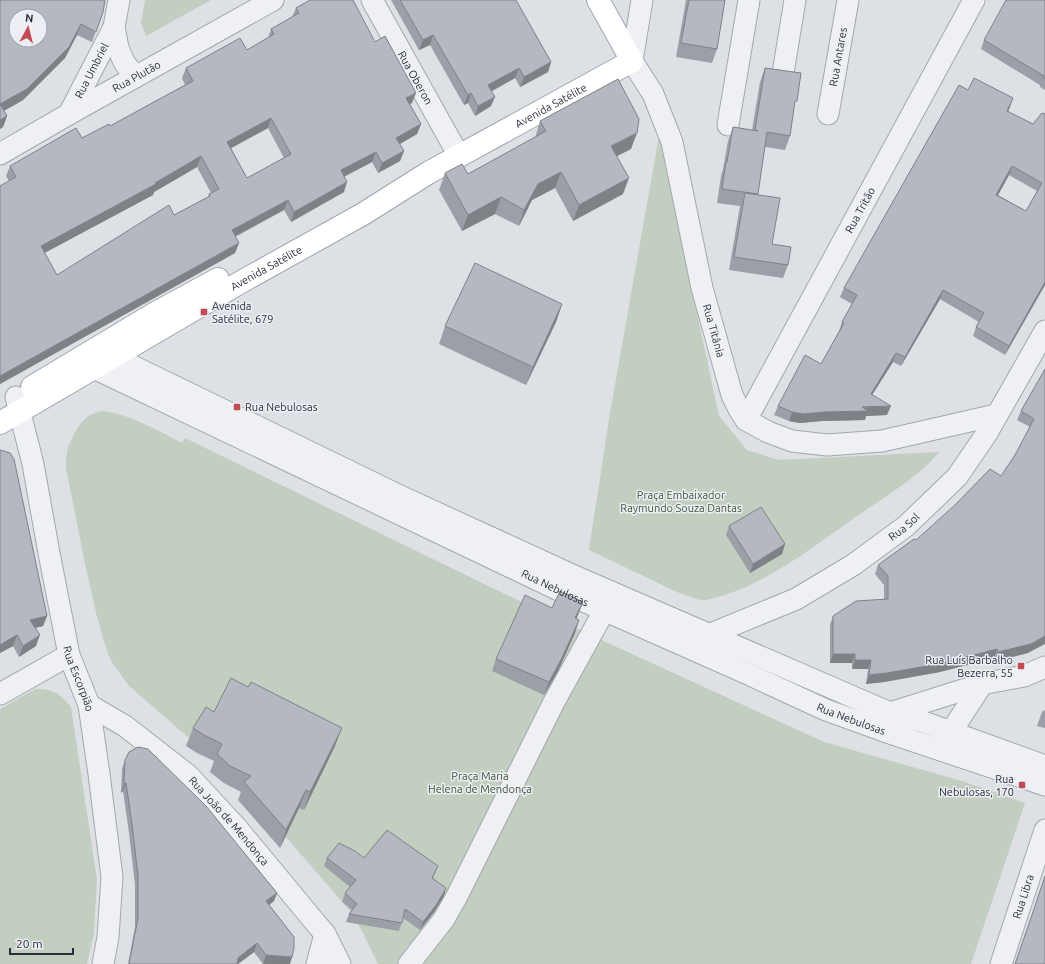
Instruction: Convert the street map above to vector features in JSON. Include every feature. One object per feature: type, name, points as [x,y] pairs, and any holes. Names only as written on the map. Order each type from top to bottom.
[{"type":"main road","name":"Rua Titânia","points":[[598,0],[632,61]]},
{"type":"main road","name":"Avenida Satélite","points":[[0,424],[12,405],[108,351],[241,282],[363,214],[428,173],[632,61]]},
{"type":"street","name":"Rua Umbriel","points":[[69,114],[114,27],[119,0]]},
{"type":"street","name":"Rua Plutão","points":[[0,154],[273,0]]},
{"type":"street","name":"Rua Oberon","points":[[372,0],[459,156]]},
{"type":"street","points":[[632,61],[642,0]]},
{"type":"street","points":[[728,125],[749,0]]},
{"type":"street","points":[[783,73],[795,0]]},
{"type":"street","name":"Rua Antares","points":[[828,114],[848,0]]},
{"type":"street","name":"Rua Tritão","points":[[746,420],[974,0]]},
{"type":"street","name":"Rua Umbriel","points":[[114,27],[118,48],[124,62],[135,77]]},
{"type":"street","name":"Rua Titânia","points":[[632,61],[653,94],[672,142],[702,288],[732,395],[746,420]]},
{"type":"street","name":"Rua Sol","points":[[711,634],[796,599],[853,565],[906,526],[957,478],[986,433],[1045,331]]},
{"type":"street","name":"Rua Nebulosas","points":[[108,351],[400,496],[572,575],[711,634],[887,722],[941,751],[1045,785]]},
{"type":"street","name":"Rua Nebulosas","points":[[87,364],[548,586],[826,710],[887,722],[921,721],[1045,766]]},
{"type":"street","name":"Rua Escorpião","points":[[12,405],[33,464],[69,655],[90,705],[112,877],[108,937],[103,964]]},
{"type":"street","points":[[746,420],[768,432],[792,441],[827,445],[882,441],[996,415]]},
{"type":"street","points":[[409,964],[444,919],[456,898],[554,702],[604,611]]},
{"type":"street","points":[[701,654],[711,634]]},
{"type":"street","points":[[0,694],[69,655]]},
{"type":"street","points":[[887,722],[982,684],[1024,676],[1045,667]]},
{"type":"street","points":[[941,751],[951,732],[982,684]]},
{"type":"street","name":"Rua João de Mendonça","points":[[90,705],[125,726],[188,775],[237,828],[325,934],[340,964]]},
{"type":"street","name":"Rua Libra","points":[[1001,964],[1045,830]]},
{"type":"street","points":[[317,964],[325,934]]},
{"type":"green space","points":[[145,0],[211,0],[146,36],[141,23]]},
{"type":"green space","name":"Praça Embaixador Raymundo Souza Dantas","points":[[659,136],[719,416],[747,450],[779,460],[939,452],[922,470],[902,486],[784,566],[753,584],[706,600],[695,599],[677,592],[589,550],[609,419]]},
{"type":"green space","name":"Praça Maria Helena de Mendonça","points":[[102,411],[111,412],[132,419],[154,428],[182,443],[185,438],[584,632],[824,742],[962,781],[1025,803],[971,964],[378,964],[351,912],[232,775],[129,686],[113,664],[108,654],[97,618],[66,468],[68,448],[78,428],[87,417]]},
{"type":"green space","points":[[35,689],[51,691],[59,695],[71,707],[97,880],[94,933],[87,964],[0,964],[0,709]]},
{"type":"building","points":[[0,0],[105,0],[103,12],[96,32],[81,24],[69,47],[27,89],[0,104]]},
{"type":"building","points":[[310,0],[353,0],[375,42],[385,36],[416,93],[406,98],[421,124],[396,138],[404,151],[382,163],[376,152],[341,170],[347,182],[294,212],[288,200],[232,230],[239,243],[0,376],[0,186],[16,177],[10,166],[76,128],[82,138],[109,124],[110,126],[193,81],[186,68],[240,38],[247,50],[274,34],[271,29],[299,13],[296,8]],"holes":[[[271,118],[291,154],[247,178],[227,142]],[[201,156],[219,189],[209,194],[210,196],[174,215],[169,205],[57,275],[41,246],[156,184],[155,183]]]},
{"type":"building","points":[[400,0],[516,0],[551,62],[524,77],[519,68],[488,85],[495,97],[478,106],[471,93],[468,95],[433,35],[423,40]]},
{"type":"building","points":[[689,0],[725,0],[717,49],[681,43]]},
{"type":"building","points":[[1006,0],[1045,0],[1045,79],[1043,78],[1044,76],[984,40]]},
{"type":"building","points":[[765,68],[801,73],[790,136],[767,132],[758,194],[722,189],[733,127],[758,131],[755,130]]},
{"type":"building","points":[[974,78],[1013,98],[1007,111],[1033,124],[1042,113],[1045,114],[1045,282],[1009,346],[976,327],[984,313],[943,290],[905,357],[896,353],[871,394],[891,406],[862,407],[868,411],[803,414],[792,412],[778,406],[805,355],[821,364],[844,323],[842,322],[857,295],[844,288],[959,85],[968,90]],"holes":[[[1012,166],[1042,183],[1026,211],[996,195]]]},
{"type":"building","points":[[618,79],[639,119],[637,133],[611,146],[629,178],[579,205],[561,172],[538,184],[524,210],[501,197],[468,215],[445,173],[462,164],[468,174],[546,131],[540,121]]},
{"type":"building","points":[[0,104],[7,116],[0,120]]},
{"type":"building","points":[[745,193],[780,198],[772,244],[791,247],[788,265],[734,257]]},
{"type":"building","points":[[475,263],[562,304],[533,367],[445,326]]},
{"type":"building","points":[[1045,369],[1045,636],[1031,644],[998,652],[997,649],[944,663],[869,675],[871,660],[855,660],[855,654],[833,654],[833,616],[856,601],[888,599],[888,576],[878,565],[914,539],[916,540],[955,505],[990,469],[1001,476],[1015,455],[1034,419],[1021,411]]},
{"type":"building","points":[[0,450],[10,453],[14,459],[47,616],[30,620],[40,635],[23,646],[17,635],[0,645]]},
{"type":"building","points":[[761,507],[785,544],[753,564],[729,526]]},
{"type":"building","points":[[560,591],[583,602],[575,618],[579,620],[562,658],[549,682],[496,659],[525,595],[552,608]]},
{"type":"building","points":[[231,678],[248,687],[251,682],[342,728],[310,792],[306,790],[286,830],[244,782],[251,776],[230,766],[217,754],[222,744],[193,728],[206,707],[214,712]]},
{"type":"building","points":[[138,747],[148,749],[206,806],[277,893],[266,901],[294,937],[292,957],[266,955],[257,943],[238,958],[237,964],[129,964],[138,918],[138,876],[126,783],[124,784],[125,760],[129,752]]},
{"type":"building","points":[[387,830],[438,866],[432,878],[446,888],[437,904],[423,922],[405,909],[402,923],[349,914],[357,904],[345,893],[356,880],[327,858],[339,843],[355,851],[364,858]]},
{"type":"building","points":[[1045,876],[1045,964],[1015,964],[1033,912]]},
{"type":"place","name":"Avenida Satélite, 679","points":[[204,312]]},
{"type":"place","name":"Rua Nebulosas","points":[[237,407]]},
{"type":"place","name":"Rua Luís Barbalho Bezerra, 55","points":[[1021,666]]},
{"type":"place","name":"Rua Nebulosas, 170","points":[[1022,785]]}]
